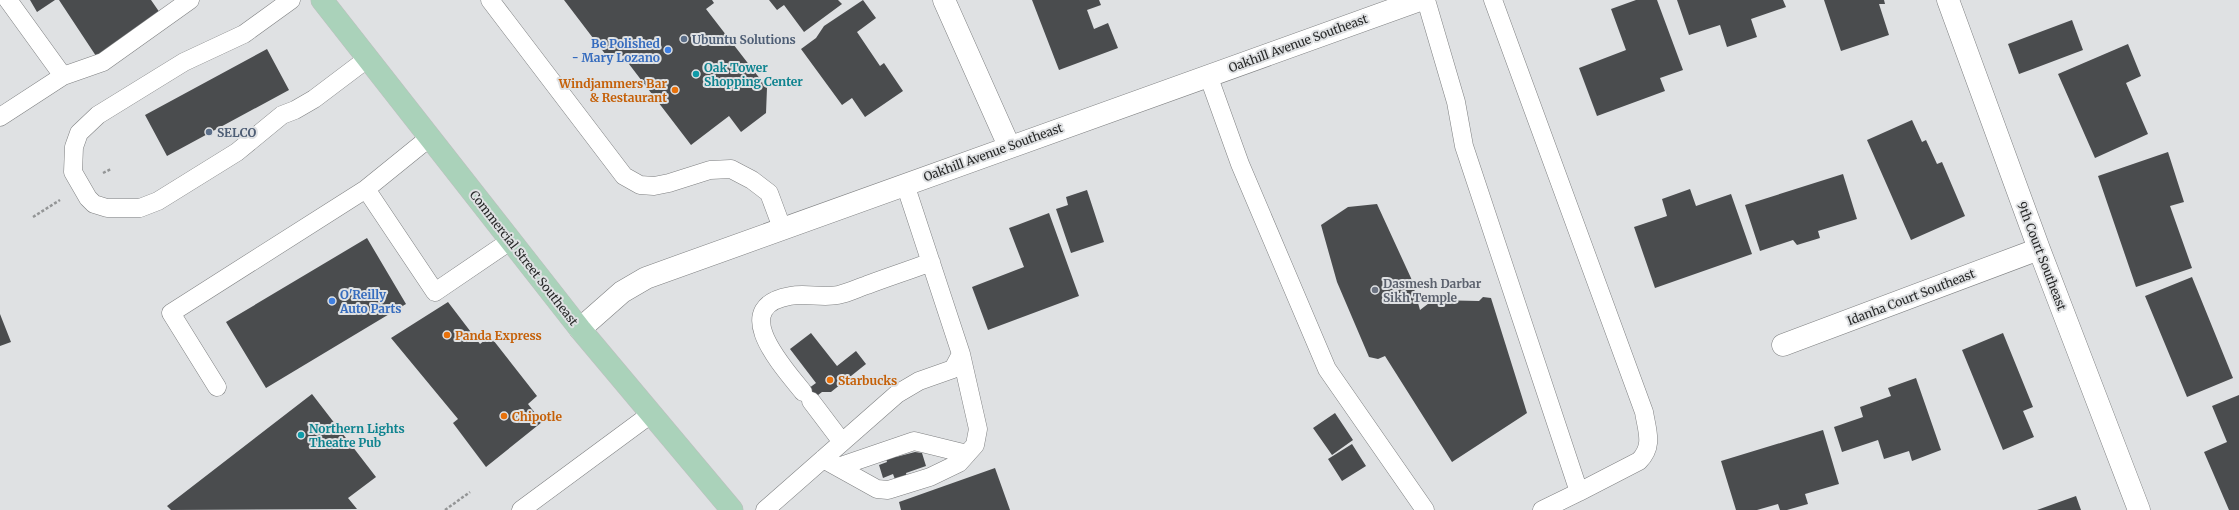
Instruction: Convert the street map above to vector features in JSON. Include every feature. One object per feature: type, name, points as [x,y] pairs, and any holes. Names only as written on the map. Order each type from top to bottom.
[{"type":"main road","name":"Commercial Street Southeast","points":[[322,0],[580,329],[732,510]]},
{"type":"street","points":[[944,0],[1009,146]]},
{"type":"street","name":"Oakhill Avenue Southeast","points":[[580,329],[622,292],[646,278],[1009,146],[1420,0]]},
{"type":"street","name":"9th Court Southeast","points":[[1948,0],[2039,249],[2139,510]]},
{"type":"street","name":"Idanha Court Southeast","points":[[1783,345],[2039,249]]},
{"type":"lane","points":[[8,0],[62,76]]},
{"type":"lane","points":[[0,117],[62,76],[100,63],[190,0]]},
{"type":"lane","points":[[291,0],[244,34],[184,62],[98,114],[79,133],[74,147],[72,160],[73,172],[88,198],[94,204],[107,208],[140,208],[158,201],[237,152],[282,115],[295,110],[314,99],[367,59]]},
{"type":"lane","points":[[490,0],[624,176],[640,185],[654,186],[669,183],[710,170],[731,169],[752,180],[769,193],[782,228]]},
{"type":"lane","points":[[1426,0],[1456,102],[1464,146],[1579,492]]},
{"type":"lane","points":[[1493,0],[1520,77],[1597,278],[1644,412],[1649,440],[1646,454],[1638,461],[1542,510]]},
{"type":"lane","points":[[1208,76],[1240,164],[1326,369],[1425,510]]},
{"type":"lane","points":[[217,387],[170,313],[366,189],[429,138]]},
{"type":"lane","points":[[830,463],[877,488],[888,490],[930,477],[959,463],[975,445],[978,429],[962,354],[905,184]]},
{"type":"lane","points":[[366,189],[435,292],[510,241]]},
{"type":"lane","points":[[842,442],[765,341],[761,325],[762,314],[767,305],[776,300],[790,296],[840,295],[931,262]]},
{"type":"lane","points":[[830,463],[842,442],[897,394],[920,381],[953,369],[962,354]]},
{"type":"lane","points":[[521,510],[651,414]]},
{"type":"lane","points":[[765,510],[830,463],[914,442],[967,454]]},
{"type":"path","points":[[445,510],[470,492]]},
{"type":"building","points":[[30,0],[55,0],[37,12]]},
{"type":"building","points":[[59,0],[151,0],[160,13],[96,56]]},
{"type":"building","name":"Oak Tower Shopping Center","points":[[564,0],[712,0],[714,3],[706,9],[767,88],[766,113],[741,132],[729,116],[691,145],[619,51],[609,59]]},
{"type":"building","points":[[769,0],[838,0],[842,4],[804,32],[784,5],[777,10]]},
{"type":"building","points":[[863,0],[876,18],[857,32],[880,66],[884,63],[903,91],[865,117],[852,98],[842,105],[801,49],[816,38],[824,26]]},
{"type":"building","points":[[1032,0],[1099,0],[1101,5],[1087,10],[1094,29],[1108,23],[1118,48],[1059,70]]},
{"type":"building","points":[[1636,0],[1657,0],[1683,70],[1660,78],[1665,91],[1597,116],[1579,68],[1626,50],[1611,9]]},
{"type":"building","points":[[1677,0],[1783,0],[1786,7],[1751,19],[1757,37],[1727,47],[1720,25],[1689,35]]},
{"type":"building","points":[[1824,0],[1884,0],[1885,4],[1879,4],[1889,35],[1841,51]]},
{"type":"building","points":[[2072,20],[2083,50],[2019,74],[2008,44]]},
{"type":"building","points":[[2128,44],[2141,76],[2126,83],[2148,134],[2095,158],[2058,74]]},
{"type":"building","points":[[267,49],[289,90],[167,156],[145,115]]},
{"type":"building","points":[[1912,120],[1922,142],[1926,140],[1937,164],[1942,162],[1965,216],[1911,240],[1867,140]]},
{"type":"building","points":[[2168,152],[2184,202],[2170,206],[2192,268],[2136,287],[2098,176]]},
{"type":"building","points":[[1843,174],[1857,219],[1818,231],[1820,238],[1797,245],[1793,240],[1760,251],[1745,205]]},
{"type":"building","points":[[1690,189],[1696,206],[1731,194],[1752,254],[1655,288],[1634,227],[1667,216],[1662,199]]},
{"type":"building","points":[[1087,190],[1104,242],[1071,253],[1056,209],[1068,205],[1066,197]]},
{"type":"building","points":[[1377,204],[1411,278],[1420,310],[1433,300],[1479,301],[1483,297],[1491,298],[1527,413],[1452,462],[1385,356],[1378,359],[1369,357],[1337,282],[1321,225],[1348,207]]},
{"type":"building","points":[[1049,213],[1079,296],[988,330],[972,287],[1024,267],[1009,228]]},
{"type":"building","points":[[367,238],[406,304],[266,388],[226,322]]},
{"type":"building","points":[[2192,277],[2233,378],[2187,397],[2145,296]]},
{"type":"building","points":[[448,302],[480,344],[490,336],[537,396],[528,404],[542,422],[486,467],[453,423],[458,419],[391,338]]},
{"type":"building","points":[[0,314],[11,342],[0,346]]},
{"type":"building","points":[[811,333],[837,366],[856,351],[866,364],[831,392],[822,392],[805,405],[798,396],[816,383],[790,349]]},
{"type":"building","points":[[2003,333],[2033,407],[2023,411],[2034,437],[2003,450],[1962,350]]},
{"type":"building","points":[[1916,378],[1941,450],[1912,461],[1909,451],[1884,459],[1878,440],[1842,452],[1834,427],[1863,417],[1860,407],[1891,396],[1888,388]]},
{"type":"building","name":"Northern Lights Theatre Pub","points":[[312,394],[376,477],[348,498],[357,509],[171,510],[167,506]]},
{"type":"building","points":[[2239,395],[2239,510],[2229,510],[2204,452],[2227,442],[2212,406]]},
{"type":"building","points":[[1335,413],[1353,440],[1332,455],[1313,428]]},
{"type":"building","points":[[1823,430],[1839,484],[1805,494],[1808,504],[1787,510],[1780,510],[1778,504],[1757,510],[1736,510],[1721,461]]},
{"type":"building","points":[[1352,444],[1366,466],[1342,481],[1328,459]]},
{"type":"building","points":[[915,452],[922,453],[926,466],[906,473],[907,479],[896,482],[893,474],[883,478],[879,465],[887,462],[885,455],[894,453],[896,457]]},
{"type":"building","points":[[995,468],[1010,510],[901,510],[899,502]]},
{"type":"building","points":[[2076,496],[2081,510],[2037,510]]},
{"type":"place","name":"Ubuntu Solutions","points":[[684,39]]},
{"type":"place","name":"Be Polished - Mary Lozano","points":[[668,50]]},
{"type":"place","name":"Oak Tower Shopping Center","points":[[696,74]]},
{"type":"place","name":"Windjammers Bar & Restaurant","points":[[675,90]]},
{"type":"place","name":"SELCO","points":[[209,132]]},
{"type":"place","name":"Dasmesh Darbar Sikh Temple","points":[[1375,290]]},
{"type":"place","name":"O'Reilly Auto Parts","points":[[332,301]]},
{"type":"place","name":"Panda Express","points":[[447,335]]},
{"type":"place","name":"Starbucks","points":[[830,380]]},
{"type":"place","name":"Chipotle","points":[[504,416]]},
{"type":"place","name":"Northern Lights Theatre Pub","points":[[301,435]]}]
